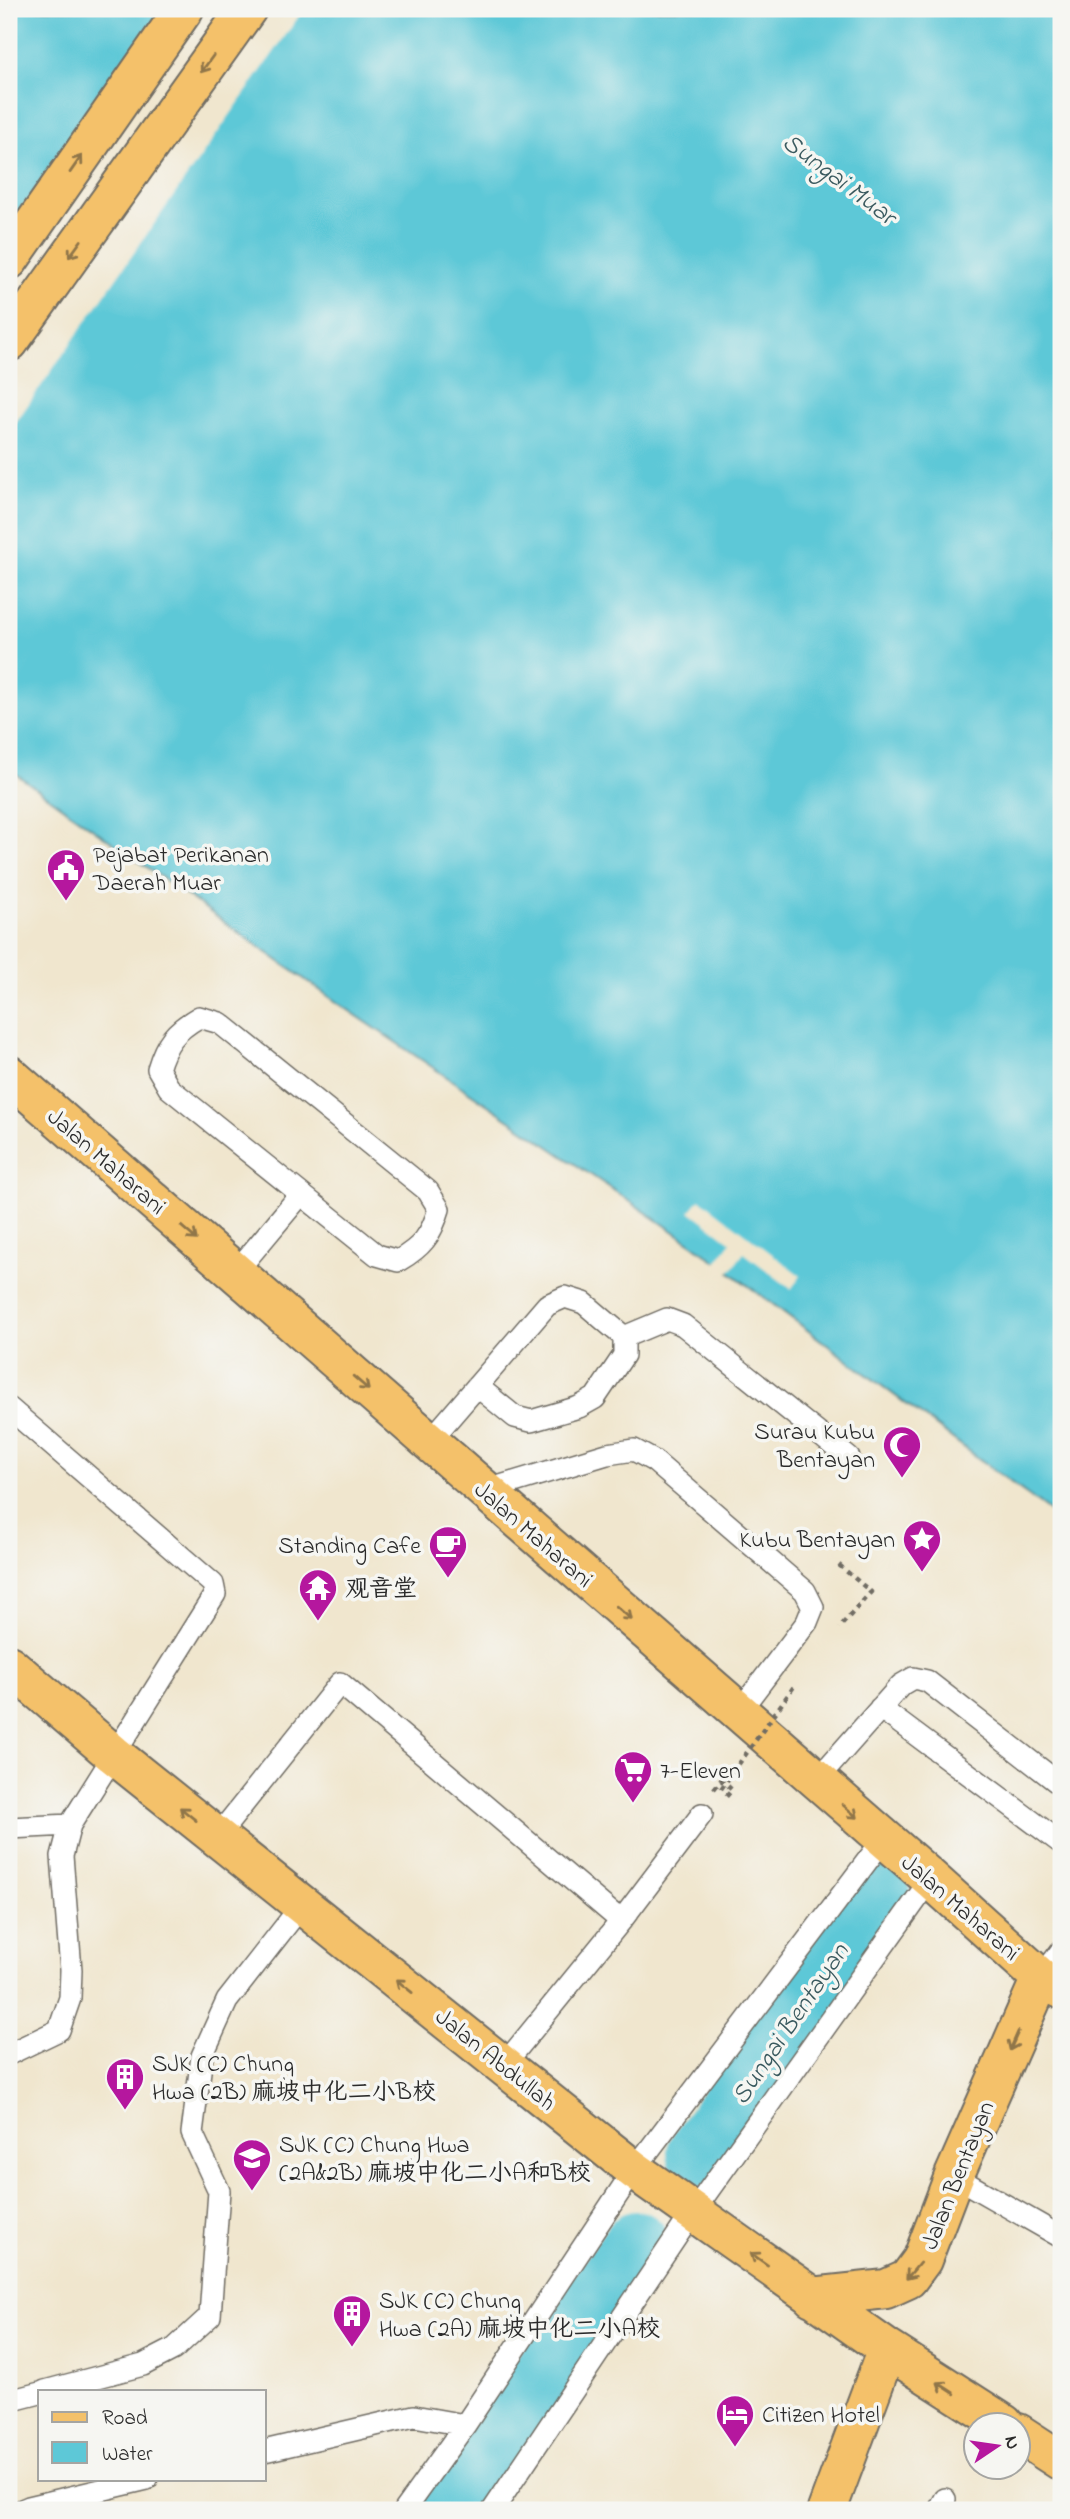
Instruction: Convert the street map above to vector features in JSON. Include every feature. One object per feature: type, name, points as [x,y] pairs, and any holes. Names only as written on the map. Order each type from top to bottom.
[{"type":"main road","points":[[9,260],[184,9]]},
{"type":"main road","points":[[9,342],[247,9]]},
{"type":"main road","name":"Jalan Maharani","points":[[9,1075],[883,1840],[1054,1973]]},
{"type":"main road","name":"Jalan Abdullah","points":[[9,1665],[113,1754],[634,2170],[887,2349],[982,2410]]},
{"type":"main road","name":"Jalan Bentayan","points":[[812,2297],[886,2289],[908,2279],[922,2260],[954,2176],[1054,1973]]},
{"type":"main road","points":[[827,2510],[887,2349]]},
{"type":"main road","points":[[1032,2443],[1061,2462]]},
{"type":"lane","points":[[199,1017],[220,1023],[428,1191],[439,1209],[433,1230],[416,1251],[398,1261],[377,1255],[301,1194],[169,1088],[158,1069],[164,1049],[181,1028],[199,1017]]},
{"type":"lane","points":[[234,1273],[301,1194]]},
{"type":"lane","points":[[429,1442],[547,1305],[565,1297],[583,1303],[624,1337]]},
{"type":"lane","points":[[624,1337],[667,1319],[683,1325],[849,1458]]},
{"type":"lane","points":[[477,1385],[515,1417],[531,1421],[579,1407],[594,1398],[624,1355],[624,1337]]},
{"type":"lane","points":[[9,1408],[214,1584],[215,1594],[70,1825],[62,1856],[71,1970],[70,1998],[59,2030],[9,2054]]},
{"type":"lane","points":[[484,1491],[607,1454],[634,1450],[654,1461],[805,1591],[813,1607],[807,1622],[738,1713]]},
{"type":"lane","points":[[816,1782],[880,1707],[901,1685],[914,1678],[927,1681],[1061,1785]]},
{"type":"lane","points":[[217,1837],[340,1683],[621,1921]]},
{"type":"lane","points":[[880,1707],[1061,1843]]},
{"type":"lane","points":[[504,2065],[621,1921],[702,1814]]},
{"type":"lane","points":[[9,1828],[70,1825]]},
{"type":"lane","points":[[404,2510],[465,2425],[634,2170],[883,1840]]},
{"type":"lane","points":[[494,2510],[694,2212],[931,1879]]},
{"type":"lane","points":[[50,2390],[143,2365],[174,2349],[210,2316],[219,2191],[192,2133],[202,2056],[227,2001],[302,1905]]},
{"type":"lane","points":[[954,2176],[1061,2237]]},
{"type":"lane","points":[[9,2401],[38,2393]]},
{"type":"lane","points":[[266,2451],[414,2416],[465,2425]]},
{"type":"lane","points":[[22,2510],[143,2480]]},
{"type":"path","points":[[838,1629],[871,1592],[839,1565]]},
{"type":"path","points":[[721,1789],[795,1685]]},
{"type":"water","name":"Sungai Muar","points":[[9,9],[1061,9],[1061,1520],[694,1245],[338,1003],[9,769]]},
{"type":"pier","points":[[167,9],[304,9],[9,432],[9,227]]},
{"type":"pier","points":[[700,1199],[801,1276],[791,1289],[744,1253],[727,1275],[714,1265],[731,1242],[690,1211]]},
{"type":"waterway","name":"Sungai Bentayan","points":[[701,2153],[877,1894]]},
{"type":"waterway","name":"Sungai Bentayan","points":[[450,2510],[636,2245]]},
{"type":"place","name":"Pejabat Perikanan Daerah Muar","points":[[66,902]]},
{"type":"place","name":"Surau Kubu Bentayan","points":[[902,1479]]},
{"type":"place","name":"Kubu Bentayan","points":[[922,1573]]},
{"type":"place","name":"Standing Cafe","points":[[448,1579]]},
{"type":"place","name":"观音堂","points":[[318,1622]]},
{"type":"place","name":"7-Eleven","points":[[633,1804]]},
{"type":"place","name":"SJK (C) Chung Hwa (2B) 麻坡中化二小B校","points":[[125,2111]]},
{"type":"place","name":"SJK (C) Chung Hwa (2A&2B) 麻坡中化二小A和B校","points":[[252,2192]]},
{"type":"place","name":"SJK (C) Chung Hwa (2A) 麻坡中化二小A校","points":[[352,2348]]},
{"type":"place","name":"Citizen Hotel","points":[[735,2448]]}]
